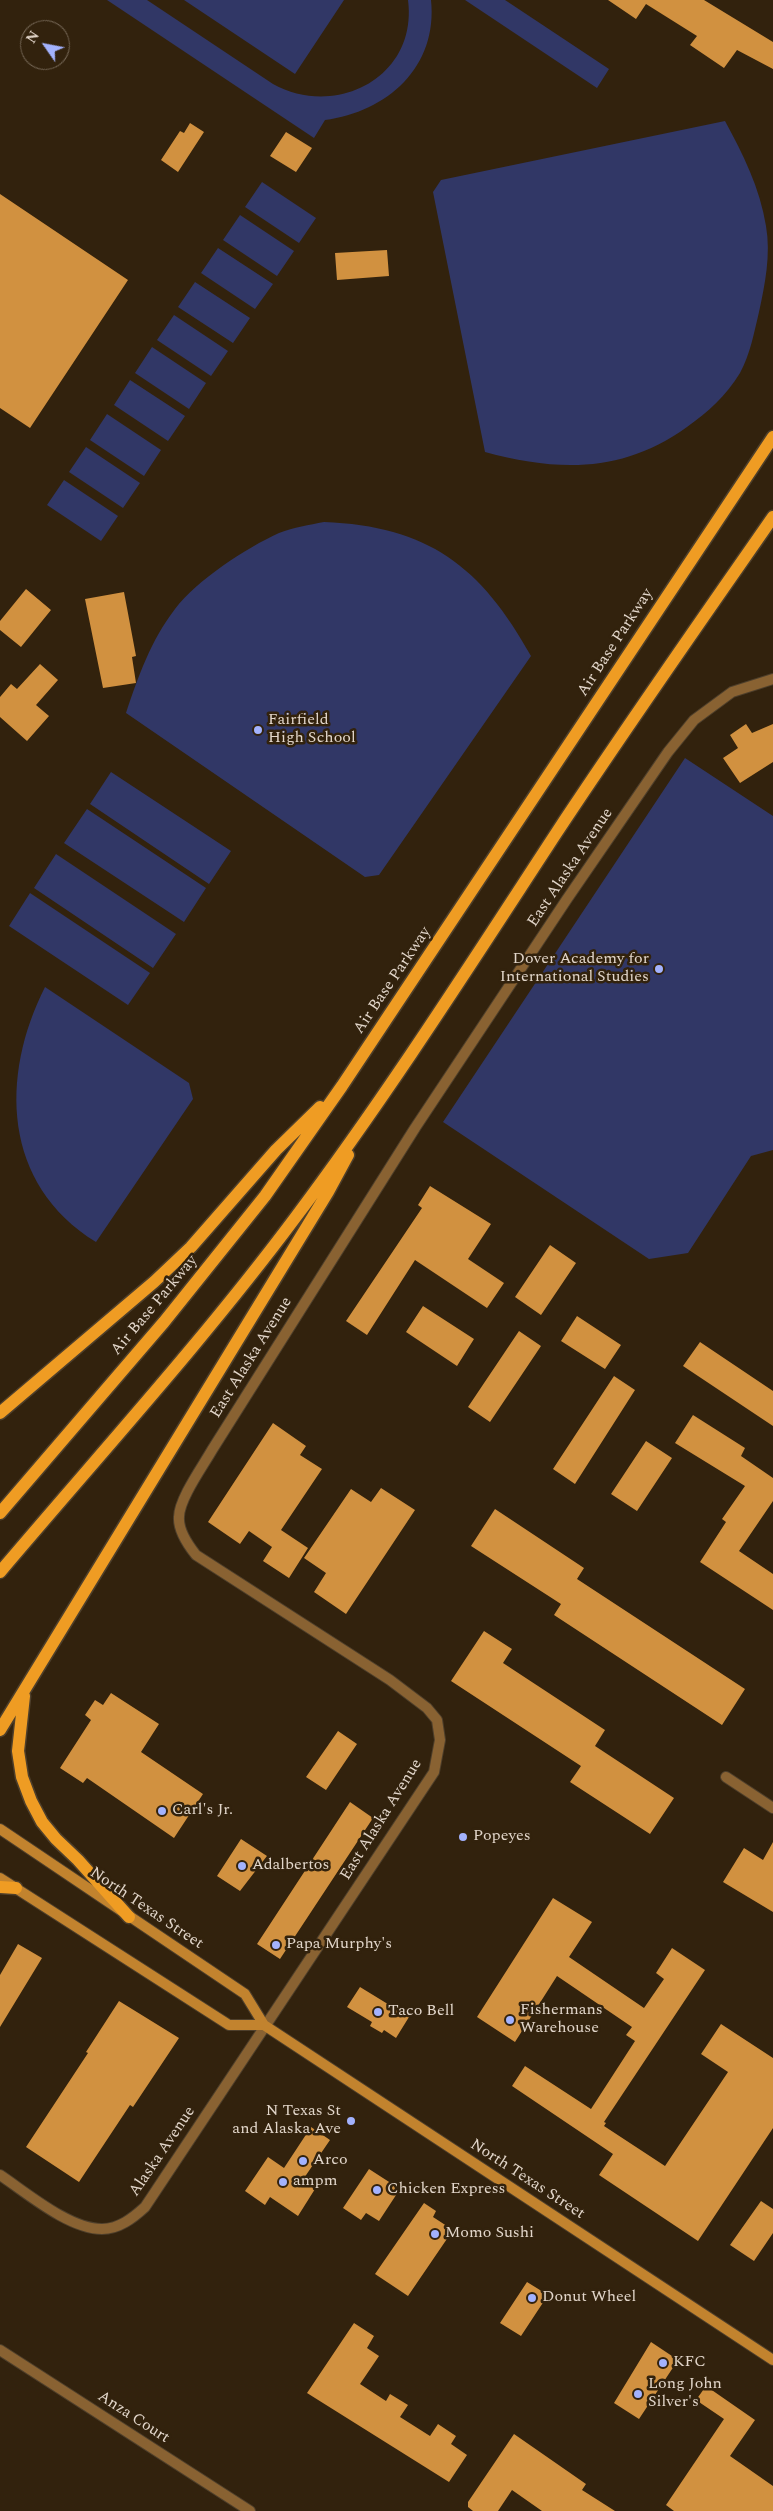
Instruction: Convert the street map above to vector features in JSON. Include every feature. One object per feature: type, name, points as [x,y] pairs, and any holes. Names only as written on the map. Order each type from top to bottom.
[{"type":"main road","name":"Air Base Parkway","points":[[0,1513],[215,1260],[265,1196],[342,1086],[773,437]]},
{"type":"main road","points":[[0,1572],[246,1283],[297,1215],[372,1108],[593,778],[773,518]]},
{"type":"main road","points":[[0,1413],[184,1253],[216,1220],[276,1150],[342,1086]]},
{"type":"main road","points":[[0,1730],[25,1692],[328,1192],[372,1108]]},
{"type":"main road","points":[[25,1692],[18,1751],[22,1777],[31,1801],[42,1822],[56,1839],[78,1860],[129,1917]]},
{"type":"main road","name":"North Texas Street","points":[[0,1829],[245,1994],[264,2025],[773,2360]]},
{"type":"main road","points":[[0,1878],[229,2025],[264,2025]]},
{"type":"main road","points":[[0,1887],[16,1888]]},
{"type":"street","name":"East Alaska Avenue","points":[[264,2025],[434,1772],[440,1740],[437,1720],[390,1680],[242,1587],[196,1555],[185,1540],[178,1517],[182,1503],[227,1426],[415,1128],[567,899],[668,752],[694,720],[732,692],[773,679]]},
{"type":"street","points":[[726,1778],[773,1808]]},
{"type":"street","name":"Alaska Avenue","points":[[0,2175],[64,2218],[83,2226],[102,2229],[116,2226],[131,2219],[145,2207],[264,2025]]},
{"type":"street","name":"Anza Court","points":[[0,2350],[250,2511]]},
{"type":"shaded area","points":[[107,0],[147,0],[273,84],[297,94],[322,96],[346,93],[368,84],[386,70],[400,51],[408,27],[408,0],[431,0],[431,24],[426,46],[417,65],[404,82],[388,96],[369,107],[348,115],[325,120],[314,138]]},
{"type":"shaded area","points":[[184,0],[344,0],[295,74]]},
{"type":"shaded area","points":[[465,0],[505,0],[609,69],[597,88]]},
{"type":"shaded area","points":[[725,121],[744,159],[760,198],[768,247],[765,280],[753,336],[746,359],[735,381],[716,403],[687,427],[663,442],[639,453],[590,464],[565,465],[512,459],[485,452],[433,192],[441,180]]},
{"type":"shaded area","points":[[262,182],[316,218],[299,243],[245,207]]},
{"type":"shaded area","points":[[240,215],[294,251],[277,276],[223,240]]},
{"type":"shaded area","points":[[218,248],[273,284],[255,309],[201,273]]},
{"type":"shaded area","points":[[195,282],[250,318],[233,343],[178,307]]},
{"type":"shaded area","points":[[174,315],[228,351],[211,376],[157,340]]},
{"type":"shaded area","points":[[152,347],[206,383],[189,409],[135,373]]},
{"type":"shaded area","points":[[130,380],[185,416],[168,441],[114,405]]},
{"type":"shaded area","points":[[107,414],[161,450],[144,476],[90,440]]},
{"type":"shaded area","points":[[86,447],[140,483],[123,508],[69,472]]},
{"type":"shaded area","points":[[64,480],[118,516],[101,541],[47,505]]},
{"type":"shaded area","points":[[324,522],[361,525],[393,532],[422,542],[448,557],[471,575],[492,598],[512,625],[531,656],[379,875],[365,877],[126,713],[140,672],[152,646],[166,621],[184,598],[209,576],[237,556],[266,539],[290,529]]},
{"type":"shaded area","name":"Dover Academy for International Studies","points":[[685,758],[773,816],[773,1150],[751,1156],[688,1253],[649,1259],[443,1122]]},
{"type":"shaded area","points":[[111,772],[231,851],[209,884],[90,804]]},
{"type":"shaded area","points":[[87,809],[206,888],[184,922],[64,843]]},
{"type":"shaded area","points":[[56,854],[176,934],[153,968],[34,888]]},
{"type":"shaded area","points":[[30,893],[150,973],[128,1005],[9,926]]},
{"type":"shaded area","points":[[45,987],[189,1083],[193,1099],[96,1242],[65,1218],[42,1190],[27,1159],[18,1126],[17,1092],[21,1056],[30,1021]]},
{"type":"building","points":[[608,0],[704,0],[773,42],[773,69],[737,50],[724,68],[690,45],[697,36],[646,4],[636,19]]},
{"type":"building","points":[[190,123],[204,132],[178,172],[161,160],[180,131],[184,133]]},
{"type":"building","points":[[286,132],[312,148],[296,172],[270,156]]},
{"type":"building","points":[[0,194],[128,280],[30,428],[0,408]]},
{"type":"building","points":[[387,250],[389,276],[337,280],[335,253]]},
{"type":"building","points":[[26,589],[51,610],[21,647],[0,630],[0,621]]},
{"type":"building","points":[[124,592],[136,656],[132,657],[136,683],[103,688],[85,599]]},
{"type":"building","points":[[40,664],[58,680],[36,705],[49,716],[27,741],[0,717],[0,697],[11,684],[17,689]]},
{"type":"building","points":[[746,724],[752,733],[773,724],[773,762],[740,783],[723,758],[738,748],[730,735]]},
{"type":"building","points":[[430,1186],[491,1224],[468,1259],[504,1283],[487,1308],[415,1260],[367,1335],[346,1321],[422,1208],[418,1205]]},
{"type":"building","points":[[550,1245],[576,1263],[541,1315],[515,1297]]},
{"type":"building","points":[[423,1306],[474,1339],[457,1366],[406,1332]]},
{"type":"building","points":[[577,1316],[621,1345],[605,1369],[561,1341]]},
{"type":"building","points":[[519,1331],[541,1346],[490,1422],[468,1407]]},
{"type":"building","points":[[700,1342],[773,1391],[773,1426],[683,1366]]},
{"type":"building","points":[[614,1376],[635,1390],[575,1484],[553,1469]]},
{"type":"building","points":[[693,1415],[745,1448],[741,1456],[773,1478],[773,1501],[739,1551],[773,1574],[773,1610],[700,1562],[726,1522],[722,1519],[745,1486],[675,1443]]},
{"type":"building","points":[[273,1423],[306,1446],[300,1455],[322,1469],[281,1530],[308,1548],[289,1578],[263,1561],[272,1547],[249,1531],[240,1544],[208,1522]]},
{"type":"building","points":[[646,1441],[672,1458],[637,1511],[611,1494]]},
{"type":"building","points":[[381,1488],[415,1510],[346,1614],[314,1592],[326,1573],[304,1558],[351,1489],[371,1502]]},
{"type":"building","points":[[495,1509],[584,1568],[577,1579],[745,1689],[722,1725],[554,1615],[561,1604],[471,1546]]},
{"type":"building","points":[[484,1631],[512,1649],[503,1663],[605,1730],[595,1746],[674,1798],[650,1834],[570,1782],[581,1766],[451,1681]]},
{"type":"building","points":[[111,1693],[159,1724],[141,1752],[203,1794],[174,1838],[87,1778],[83,1783],[60,1768],[91,1720],[85,1715],[95,1700],[103,1705]]},
{"type":"building","points":[[338,1731],[357,1744],[326,1790],[306,1777]]},
{"type":"building","points":[[350,1802],[373,1818],[280,1959],[257,1944]]},
{"type":"building","name":"Adalbertos","points":[[241,1839],[267,1856],[240,1891],[217,1876]]},
{"type":"building","points":[[773,1842],[773,1912],[723,1882],[744,1848],[763,1860]]},
{"type":"building","points":[[553,1898],[592,1922],[569,1957],[644,2008],[664,1979],[656,1973],[672,1948],[705,1970],[604,2122],[606,2123],[604,2126],[665,2166],[728,2072],[701,2054],[721,2024],[773,2058],[773,2128],[698,2241],[599,2175],[613,2154],[512,2086],[525,2066],[591,2109],[635,2041],[626,2035],[632,2027],[557,1976],[515,2042],[477,2017]]},
{"type":"building","points":[[18,1944],[42,1958],[0,2027],[0,1975]]},
{"type":"building","name":"Taco Bell","points":[[360,1987],[409,2017],[396,2038],[384,2030],[382,2033],[370,2026],[372,2022],[347,2007]]},
{"type":"building","points":[[119,2001],[179,2038],[133,2107],[130,2105],[79,2182],[26,2147],[88,2053],[86,2052]]},
{"type":"building","points":[[311,2127],[330,2140],[302,2181],[315,2189],[298,2216],[270,2197],[265,2205],[245,2191],[268,2157],[284,2168]]},
{"type":"building","points":[[369,2169],[400,2189],[379,2221],[366,2213],[361,2220],[343,2208]]},
{"type":"building","points":[[761,2201],[773,2209],[773,2233],[754,2261],[730,2245]]},
{"type":"building","points":[[424,2203],[436,2211],[433,2217],[453,2230],[408,2296],[375,2274]]},
{"type":"building","points":[[527,2282],[548,2295],[521,2336],[500,2323]]},
{"type":"building","points":[[354,2323],[374,2336],[367,2348],[379,2356],[360,2384],[386,2401],[390,2394],[408,2405],[400,2417],[430,2436],[438,2424],[456,2436],[451,2444],[467,2455],[449,2482],[307,2393]]},
{"type":"building","points":[[651,2342],[678,2360],[639,2419],[614,2403]]},
{"type":"building","points":[[706,2386],[755,2420],[730,2456],[773,2486],[773,2511],[674,2511],[666,2505],[724,2419],[696,2400]]},
{"type":"building","points":[[514,2434],[586,2484],[582,2490],[615,2511],[542,2511],[512,2490],[498,2511],[473,2511],[468,2507],[468,2502]]},
{"type":"place","name":"Fairfield High School","points":[[258,730]]},
{"type":"place","name":"Dover Academy for International Studies","points":[[659,969]]},
{"type":"place","name":"Carl's Jr.","points":[[162,1811]]},
{"type":"place","name":"Popeyes","points":[[463,1837]]},
{"type":"place","name":"Adalbertos","points":[[242,1866]]},
{"type":"place","name":"Papa Murphy's","points":[[276,1945]]},
{"type":"place","name":"Taco Bell","points":[[378,2012]]},
{"type":"place","name":"Fishermans Warehouse","points":[[510,2020]]},
{"type":"place","name":"N Texas St and Alaska Ave","points":[[351,2121]]},
{"type":"place","name":"Arco","points":[[303,2161]]},
{"type":"place","name":"ampm","points":[[283,2182]]},
{"type":"place","name":"Chicken Express","points":[[377,2190]]},
{"type":"place","name":"Momo Sushi","points":[[435,2234]]},
{"type":"place","name":"Donut Wheel","points":[[532,2298]]},
{"type":"place","name":"KFC","points":[[663,2363]]},
{"type":"place","name":"Long John Silver's","points":[[638,2394]]}]
